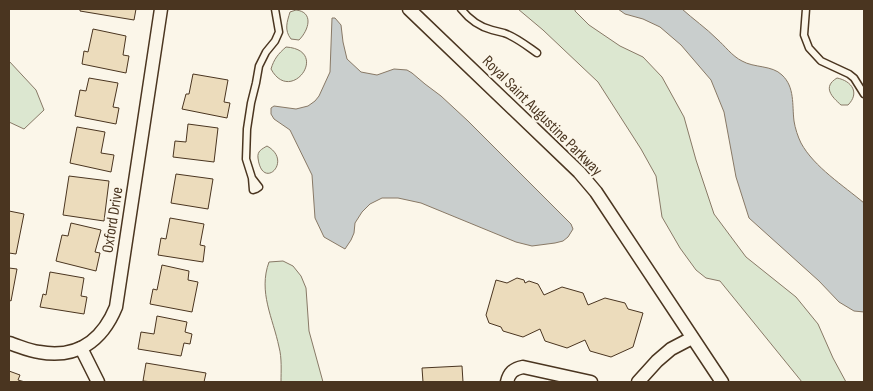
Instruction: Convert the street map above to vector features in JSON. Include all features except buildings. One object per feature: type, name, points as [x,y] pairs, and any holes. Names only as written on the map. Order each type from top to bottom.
[{"type":"street","name":"Oxford Drive","points":[[9,343],[37,352],[67,353],[91,342],[110,321],[116,307],[161,9]]},
{"type":"street","name":"Royal Saint Augustine Parkway","points":[[410,9],[579,172],[596,192],[722,382]]},
{"type":"street","points":[[638,382],[657,360],[671,349],[692,338]]},
{"type":"street","points":[[81,348],[98,382]]},
{"type":"street","points":[[507,382],[510,373],[517,368],[523,367],[591,382]]},
{"type":"lane","points":[[252,178],[246,159],[251,103],[259,66],[279,32],[275,9]]},
{"type":"lane","points":[[461,9],[466,16],[477,24],[515,38],[537,53]]},
{"type":"lane","points":[[806,9],[804,35],[809,48],[821,61],[854,78],[864,94]]},
{"type":"green space","points":[[518,9],[575,9],[589,25],[620,46],[643,57],[662,77],[684,117],[714,214],[746,257],[796,297],[818,324],[846,382],[802,382],[720,281],[706,278],[696,270],[680,248],[662,217],[656,176],[598,82]]},
{"type":"green space","points":[[302,11],[305,14],[308,22],[299,40],[291,39],[287,29],[290,12]]},
{"type":"green space","points":[[286,47],[299,50],[305,57],[306,65],[303,73],[296,79],[288,82],[279,79],[271,69],[273,62]]},
{"type":"green space","points":[[9,61],[36,90],[44,110],[24,129],[9,122]]},
{"type":"green space","points":[[837,78],[847,82],[853,88],[852,101],[848,105],[841,105],[830,92],[829,88],[832,81]]},
{"type":"green space","points":[[267,146],[275,152],[278,159],[277,165],[270,173],[265,173],[261,168],[258,158],[259,152]]},
{"type":"green space","points":[[283,261],[293,266],[301,276],[306,288],[309,331],[323,382],[281,382],[280,351],[268,305],[265,284],[269,262]]},
{"type":"shaded area","points":[[618,9],[682,9],[738,59],[773,70],[782,75],[791,91],[794,124],[801,143],[821,168],[864,203],[864,312],[854,311],[839,302],[819,281],[749,218],[736,177],[724,112],[711,80],[681,45],[660,27],[643,19],[625,14]]},
{"type":"shaded area","points":[[332,18],[335,18],[341,25],[347,59],[361,72],[377,75],[394,69],[407,70],[441,96],[571,224],[573,229],[568,237],[563,241],[555,243],[532,246],[516,242],[421,203],[398,198],[382,198],[370,204],[362,212],[355,223],[354,233],[345,249],[324,237],[315,218],[312,175],[290,130],[274,119],[271,114],[271,108],[274,106],[296,109],[308,106],[319,96],[330,72]]}]
